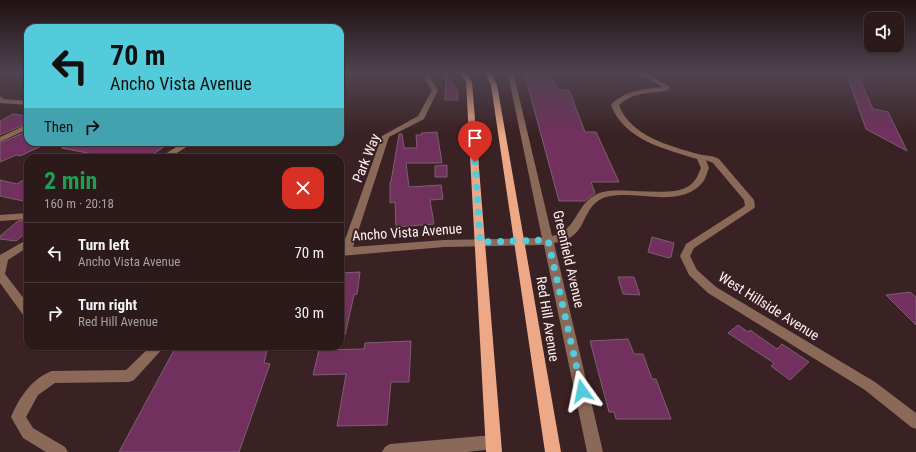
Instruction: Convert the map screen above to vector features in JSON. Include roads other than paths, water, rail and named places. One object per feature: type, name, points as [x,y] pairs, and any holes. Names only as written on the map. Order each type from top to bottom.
[{"type":"main road","points":[[470,94],[493,447]]},
{"type":"main road","name":"Red Hill Avenue","points":[[496,94],[553,452]]},
{"type":"street","name":"Park Way","points":[[344,248],[386,136],[421,117],[433,94]]},
{"type":"street","name":"Greenfield Avenue","points":[[515,94],[596,452]]},
{"type":"street","points":[[634,94],[622,98],[615,105],[616,111],[620,118],[648,139],[661,145],[701,157]]},
{"type":"street","points":[[0,98],[2,101],[24,103]]},
{"type":"street","points":[[0,140],[24,128]]},
{"type":"street","points":[[170,154],[183,146]]},
{"type":"street","name":"Ancho Vista Avenue","points":[[344,251],[480,242],[520,242],[563,238],[575,229],[588,204],[604,195],[618,191],[651,195],[665,194],[690,188],[700,180],[705,168],[701,157]]},
{"type":"street","name":"West Hillside Avenue","points":[[701,157],[709,157],[716,161],[749,200],[750,206],[690,246],[685,256],[693,272],[712,290],[870,386],[916,422]]},
{"type":"street","points":[[0,218],[24,216]]},
{"type":"street","points":[[24,245],[3,258],[0,274],[24,307]]},
{"type":"street","points":[[60,452],[28,433],[18,417],[33,391],[52,377],[129,376],[155,350]]},
{"type":"street","points":[[390,452],[493,447]]}]
